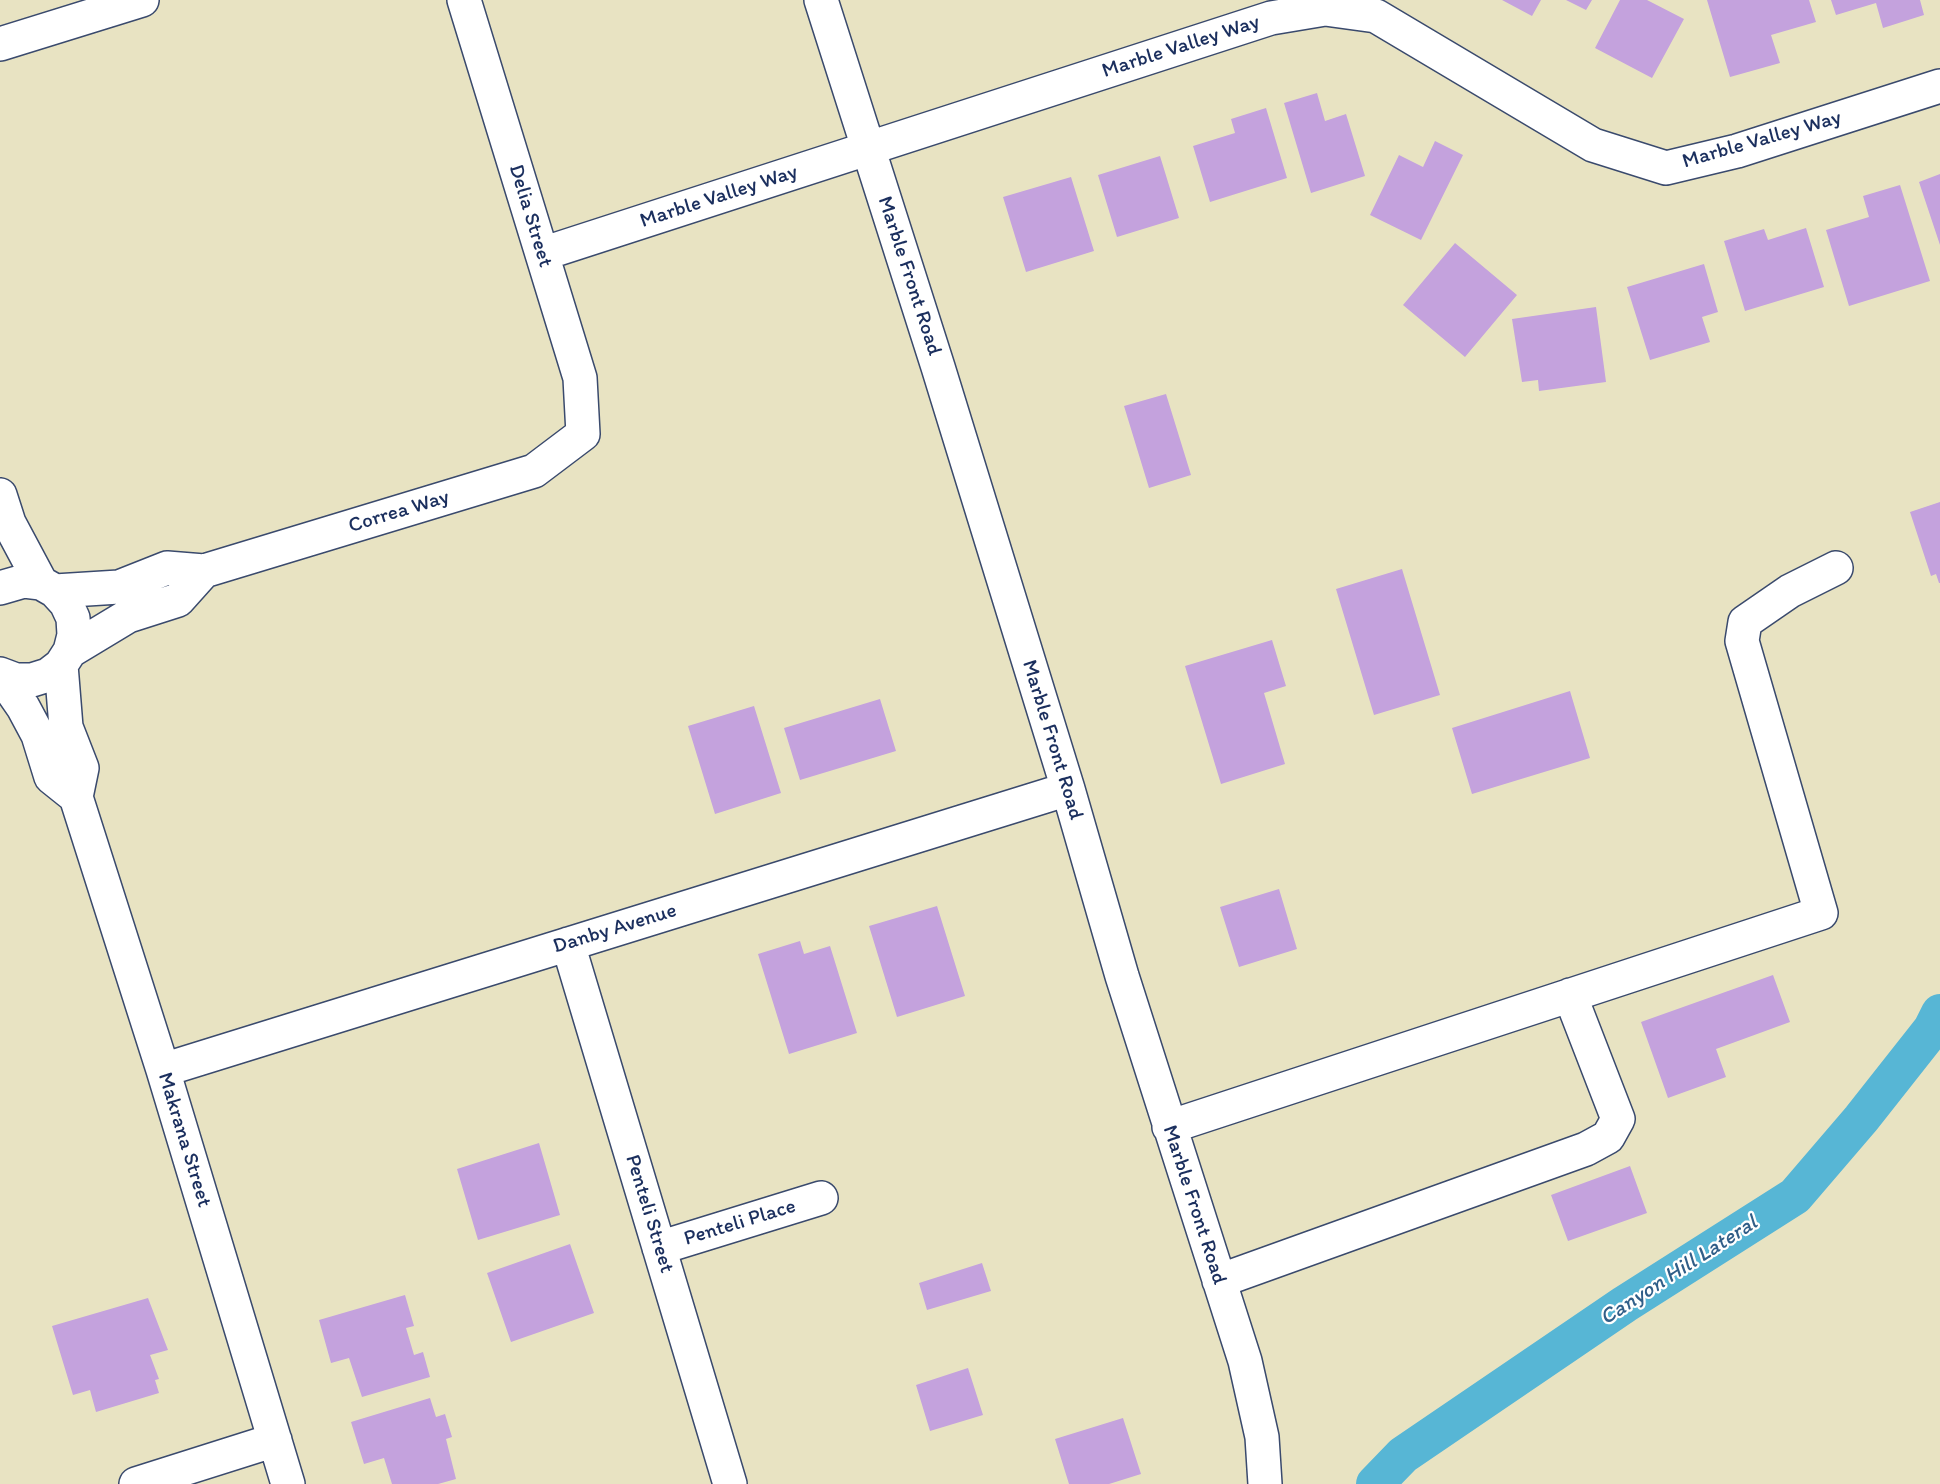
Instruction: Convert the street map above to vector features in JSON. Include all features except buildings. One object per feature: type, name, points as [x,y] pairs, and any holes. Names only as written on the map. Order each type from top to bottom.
[{"type":"street","points":[[0,44],[142,0]]},
{"type":"street","name":"Delia Street","points":[[464,0],[580,378],[584,434]]},
{"type":"street","name":"Marble Front Road","points":[[821,0],[1068,789],[1169,1127],[1245,1361],[1262,1437],[1265,1484]]},
{"type":"street","name":"Marble Valley Way","points":[[542,254],[1271,18],[1325,9],[1376,16],[1593,145],[1666,168],[1737,151],[1940,86]]},
{"type":"street","name":"Correa Way","points":[[0,588],[24,580],[48,587],[119,587],[167,568],[204,571],[534,471],[584,434]]},
{"type":"street","points":[[0,495],[9,524],[48,587]]},
{"type":"street","points":[[1169,1127],[1821,914],[1742,640],[1745,622],[1790,591],[1836,568]]},
{"type":"street","points":[[0,674],[16,680],[32,680],[48,675],[65,658],[128,616],[178,600],[204,571]]},
{"type":"street","name":"Makrana Street","points":[[48,587],[66,603],[73,618],[74,635],[65,658],[66,727],[82,768],[76,797],[163,1070],[288,1484]]},
{"type":"street","points":[[0,674],[23,707],[38,735],[51,777],[76,797]]},
{"type":"street","name":"Danby Avenue","points":[[163,1070],[1068,789]]},
{"type":"street","name":"Penteli Street","points":[[568,944],[730,1484]]},
{"type":"street","points":[[1219,1281],[1586,1149],[1608,1137],[1618,1119],[1570,995]]},
{"type":"street","name":"Penteli Place","points":[[659,1248],[821,1198]]},
{"type":"street","points":[[136,1484],[275,1440]]},
{"type":"waterway","name":"Canyon Hill Lateral","points":[[1375,1484],[1403,1455],[1625,1304],[1795,1196],[1861,1119],[1932,1029],[1940,1013]]}]
